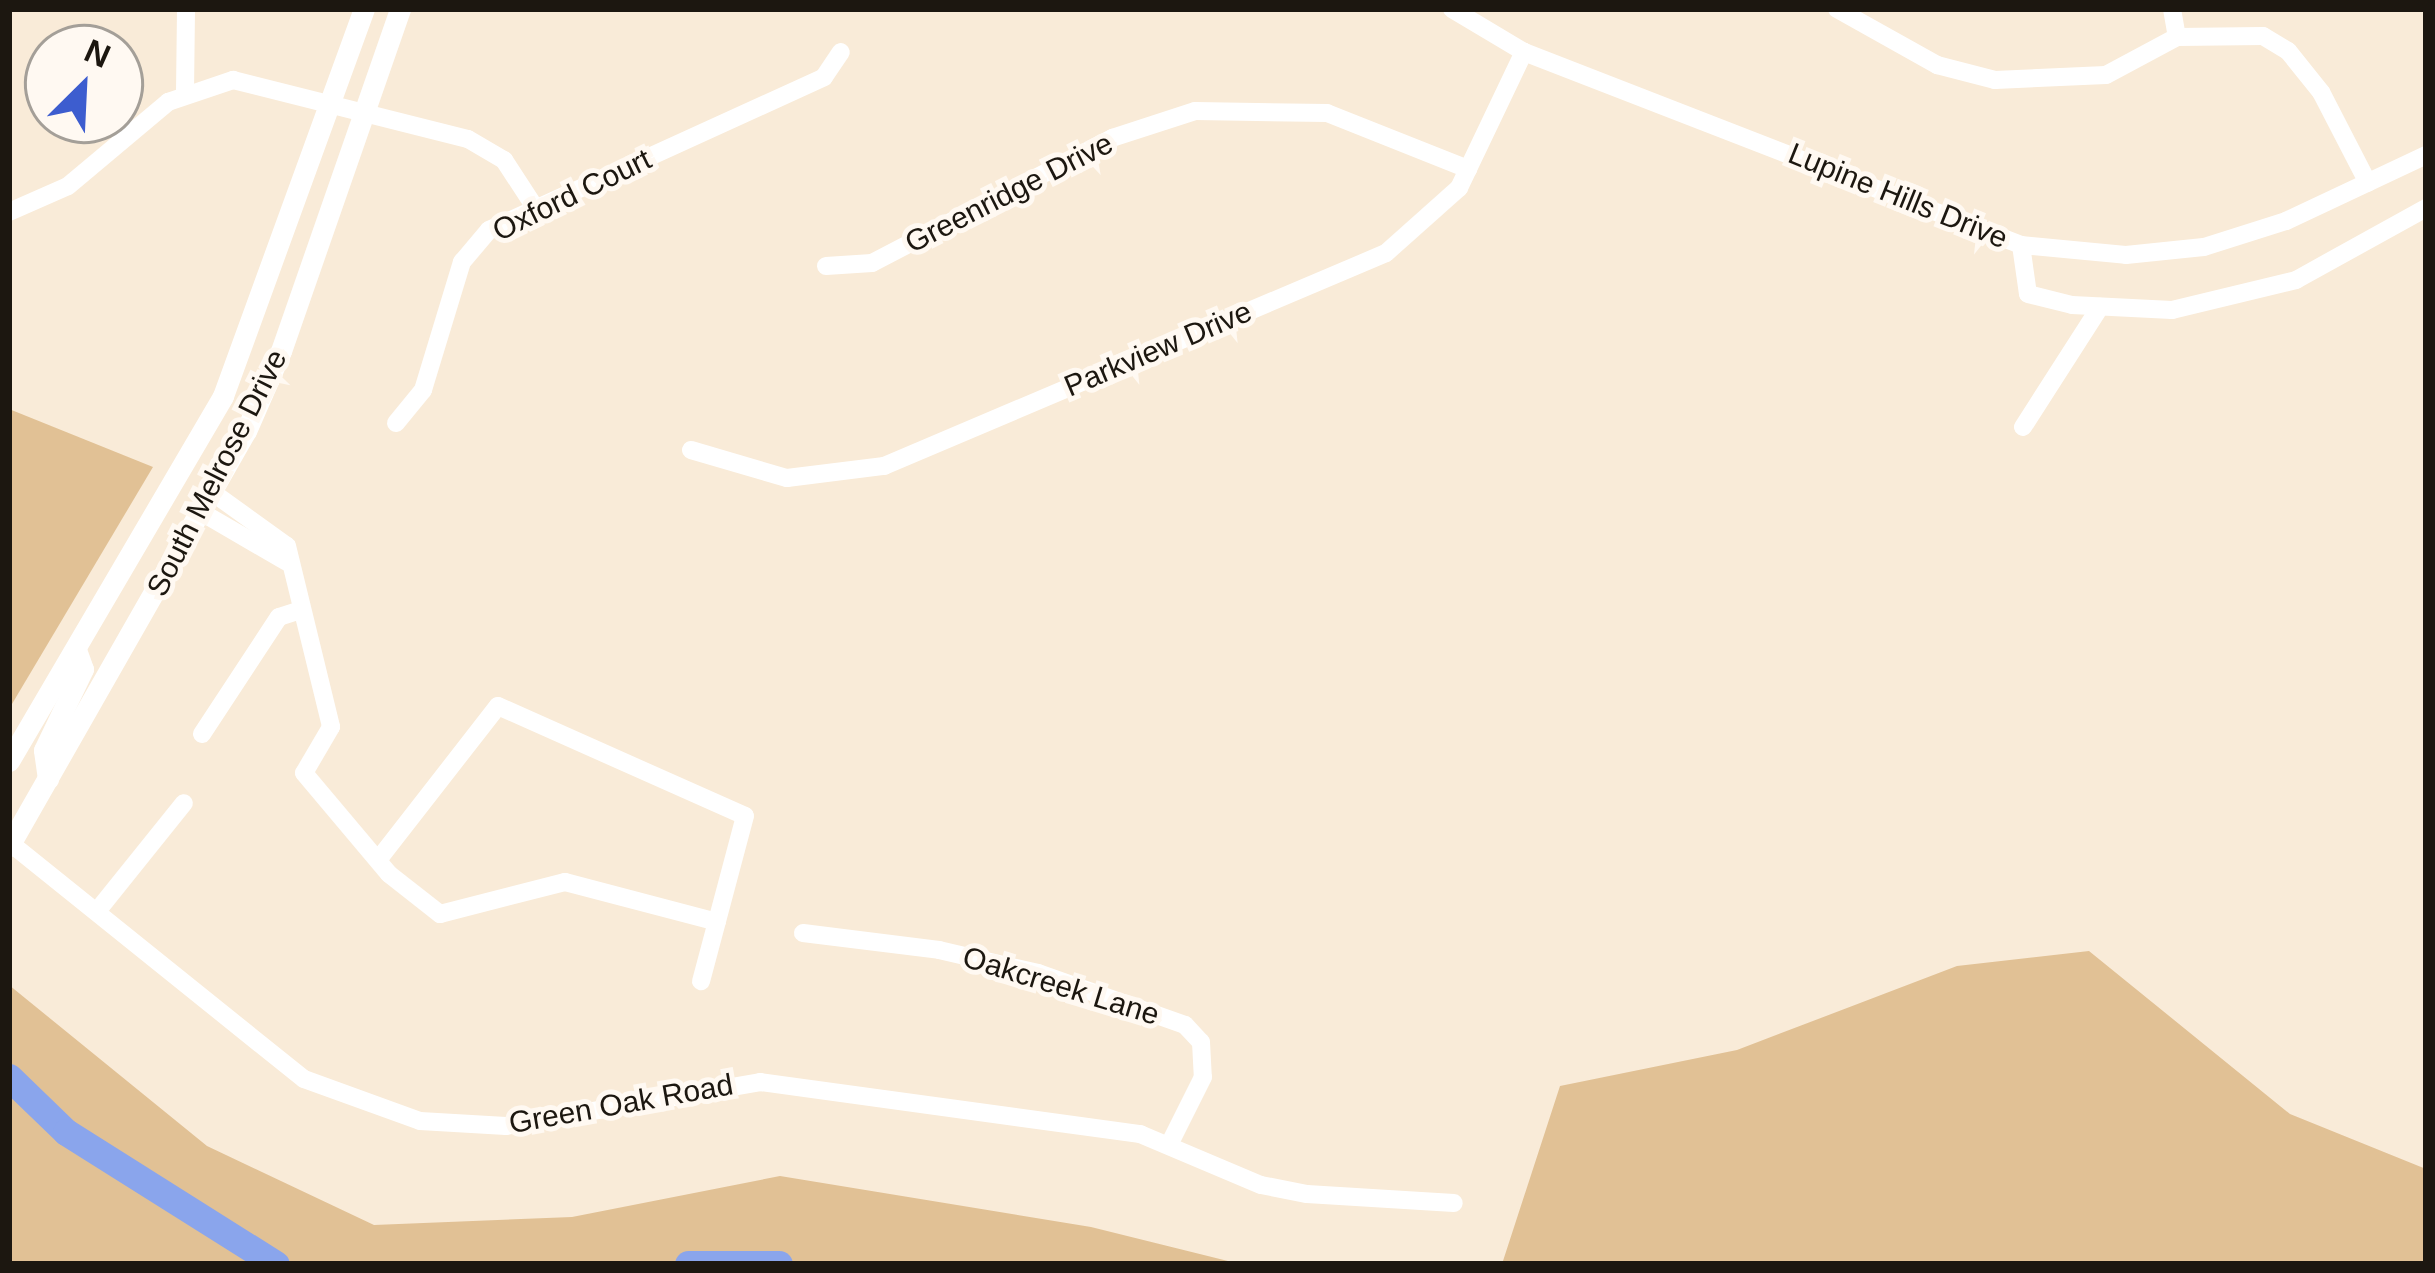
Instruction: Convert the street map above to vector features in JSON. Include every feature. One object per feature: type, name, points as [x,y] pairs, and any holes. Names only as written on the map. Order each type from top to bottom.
[{"type":"main road","name":"South Melrose Drive","points":[[9,760],[223,396],[364,9]]},
{"type":"main road","name":"South Melrose Drive","points":[[10,844],[201,512],[281,352],[400,9]]},
{"type":"main road","points":[[48,779],[44,750],[80,679],[76,650]]},
{"type":"street","points":[[185,92],[186,9]]},
{"type":"street","name":"Lupine Hills Drive","points":[[1452,9],[1524,52],[2021,245],[2126,255],[2204,247],[2368,183],[2426,155]]},
{"type":"street","points":[[1837,9],[1937,65],[1995,80],[2106,75],[2177,37],[2263,36],[2288,51],[2320,92],[2368,183]]},
{"type":"street","points":[[2172,9],[2177,37]]},
{"type":"street","name":"Oxford Court","points":[[396,423],[423,390],[462,262],[489,230],[824,76],[841,52]]},
{"type":"street","name":"Parkview Drive","points":[[691,449],[744,471],[788,478],[884,466],[1386,253],[1437,215],[1468,169],[1524,52]]},
{"type":"street","points":[[9,212],[68,186],[185,92],[233,80],[468,140],[504,160],[536,209]]},
{"type":"street","name":"Greenridge Drive","points":[[826,266],[872,263],[1112,138],[1195,111],[1262,106],[1328,112],[1468,169]]},
{"type":"street","points":[[2021,245],[2028,294],[2099,308],[2172,310],[2252,296],[2426,208]]},
{"type":"street","points":[[2023,427],[2099,308]]},
{"type":"street","points":[[212,492],[278,534],[331,727],[304,773],[378,860],[440,914],[565,882],[717,922]]},
{"type":"street","points":[[201,512],[287,562]]},
{"type":"street","points":[[202,734],[279,617],[300,610]]},
{"type":"street","points":[[378,860],[498,706],[745,816],[701,981]]},
{"type":"street","points":[[98,910],[184,803]]},
{"type":"street","name":"Green Oak Road","points":[[10,844],[304,1079],[420,1121],[506,1126],[760,1082],[1140,1134],[1261,1185],[1454,1202]]},
{"type":"street","name":"Oakcreek Lane","points":[[803,933],[1018,968],[1185,1025],[1201,1042],[1203,1077],[1169,1145]]},
{"type":"shaded area","points":[[9,409],[153,467],[9,709]]},
{"type":"shaded area","points":[[2089,951],[2290,1114],[2426,1169],[2426,1264],[1502,1264],[1560,1086],[1737,1050],[1957,966]]},
{"type":"shaded area","points":[[9,985],[207,1146],[374,1225],[572,1217],[780,1176],[1091,1227],[1240,1264],[9,1264]]},
{"type":"waterway","points":[[9,1077],[66,1132],[276,1264]]},
{"type":"waterway","points":[[688,1264],[779,1264]]}]
